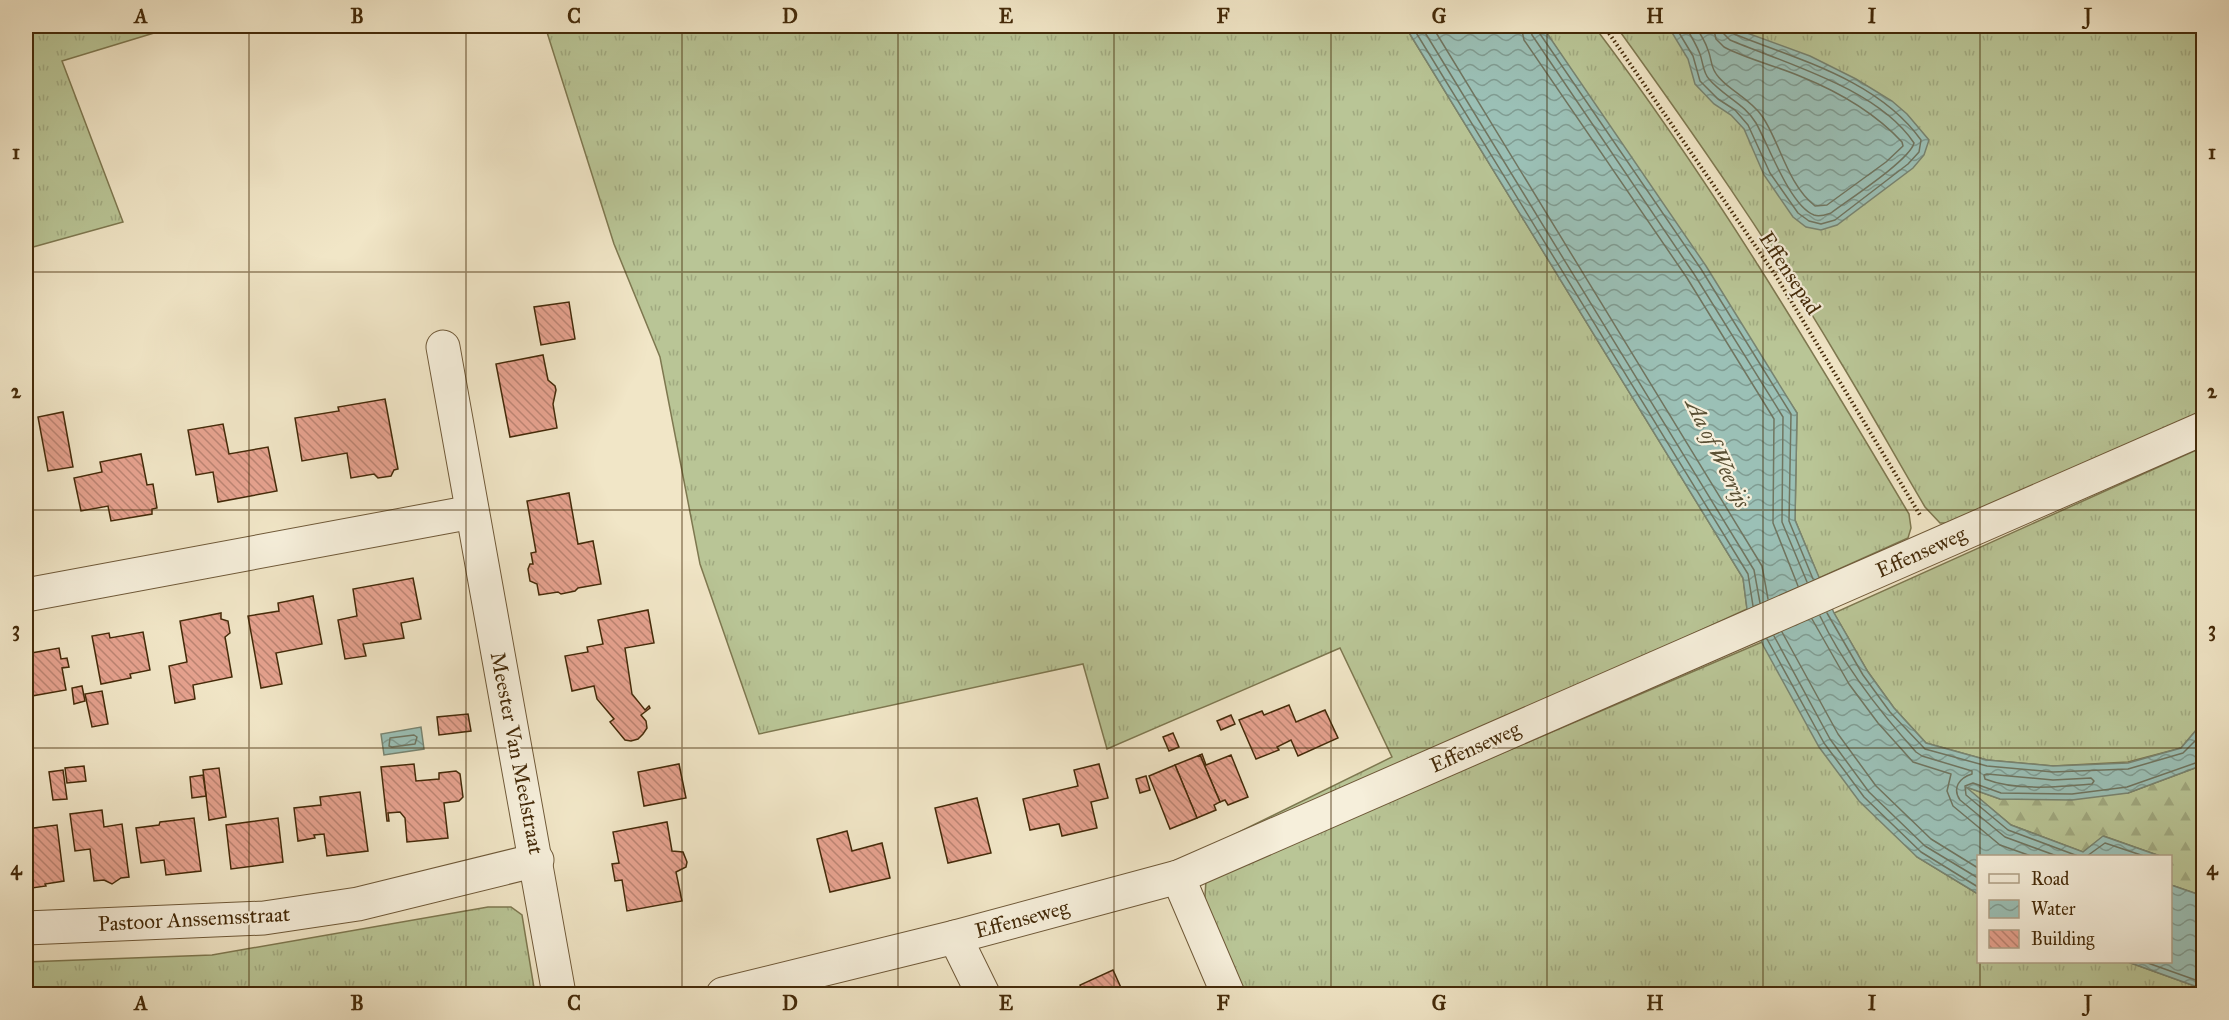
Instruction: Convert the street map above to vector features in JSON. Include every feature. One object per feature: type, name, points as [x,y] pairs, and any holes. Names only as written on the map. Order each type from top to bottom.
[{"type":"street","name":"Meester Van Meelstraat","points":[[443,347],[537,860],[559,994]]},
{"type":"street","name":"Effenseweg","points":[[723,994],[954,937],[1178,877],[2204,428]]},
{"type":"street","points":[[26,595],[472,512]]},
{"type":"street","name":"Pastoor Anssemsstraat","points":[[26,928],[264,918],[358,904],[537,860]]},
{"type":"street","points":[[1178,877],[1228,994]]},
{"type":"street","points":[[954,937],[983,994]]},
{"type":"path","name":"Effensepad","points":[[1604,26],[1776,276],[1936,545]]},
{"type":"green space","points":[[26,26],[177,26],[62,61],[123,222],[26,249]]},
{"type":"green space","points":[[545,26],[1405,26],[1743,578],[1747,609],[1536,706],[1178,862],[1392,757],[1340,648],[1107,749],[1083,664],[759,734],[700,564],[660,357],[614,244]]},
{"type":"green space","points":[[1542,26],[1594,26],[1637,85],[1719,204],[1872,451],[1909,514],[1911,528],[1908,538],[1819,578],[1795,520],[1797,413]]},
{"type":"green space","points":[[1616,26],[2180,26],[2203,35],[2203,412],[1947,523],[1940,523],[1925,507],[1849,376],[1758,231],[1703,148]]},
{"type":"green space","points":[[2203,447],[2203,722],[2181,748],[2128,762],[2053,766],[1987,760],[1926,743],[1894,708],[1868,672],[1834,613]]},
{"type":"green space","points":[[1762,642],[1779,672],[1917,857],[1977,893],[1977,963],[2131,963],[2203,989],[2203,994],[1239,994],[1204,912],[1206,880]]},
{"type":"green space","points":[[2203,765],[2203,896],[2172,885],[2172,855],[2157,855],[2104,836],[2083,852],[2011,825],[1964,786],[2000,799],[2128,793]]},
{"type":"green space","points":[[488,907],[511,907],[522,915],[535,994],[26,994],[26,962],[212,955]]},
{"type":"water","name":"Aa of Weerijs","points":[[1405,26],[1542,26],[1706,266],[1797,413],[1795,520],[1834,613],[1868,672],[1894,708],[1926,743],[1987,760],[2053,766],[2128,763],[2181,748],[2203,722],[2203,765],[2128,793],[2072,800],[2000,799],[1966,787],[2011,825],[2083,852],[2103,836],[2157,855],[1977,855],[1977,893],[1917,857],[1859,801],[1819,747],[1764,647],[1747,609],[1743,578]]},
{"type":"water","points":[[1668,26],[1728,26],[1810,56],[1856,79],[1892,101],[1907,114],[1929,140],[1924,155],[1913,168],[1837,225],[1821,230],[1806,227],[1793,217],[1764,175],[1744,129],[1731,115],[1714,104],[1695,84],[1688,59]]},
{"type":"water","points":[[421,727],[424,749],[384,755],[381,734]]},
{"type":"water","points":[[2172,885],[2203,896],[2203,989],[2131,963],[2172,963]]},
{"type":"building","points":[[569,302],[575,339],[541,345],[534,307]]},
{"type":"building","points":[[543,355],[548,380],[556,390],[553,404],[557,428],[510,437],[496,364]]},
{"type":"building","points":[[385,399],[398,469],[394,470],[391,476],[378,478],[374,474],[351,478],[347,453],[302,461],[295,418],[339,411],[338,407]]},
{"type":"building","points":[[63,412],[73,467],[48,471],[38,417]]},
{"type":"building","points":[[223,424],[229,454],[268,447],[277,491],[218,502],[213,472],[196,475],[188,430]]},
{"type":"building","points":[[141,454],[147,485],[153,484],[157,508],[152,509],[152,514],[111,521],[108,506],[81,511],[74,478],[102,472],[100,462]]},
{"type":"building","points":[[569,493],[578,544],[593,541],[601,584],[561,594],[558,592],[539,595],[537,584],[530,581],[528,569],[530,564],[533,564],[531,553],[536,552],[527,501]]},
{"type":"building","points":[[413,578],[421,619],[401,623],[404,638],[363,644],[366,656],[345,659],[338,620],[357,616],[353,589]]},
{"type":"building","points":[[313,596],[322,644],[276,653],[282,684],[261,688],[248,616],[279,611],[278,603]]},
{"type":"building","points":[[648,610],[654,643],[625,648],[632,694],[645,710],[649,706],[650,708],[641,715],[646,721],[647,728],[638,739],[631,741],[625,740],[610,722],[614,719],[597,699],[594,686],[572,691],[565,656],[588,652],[587,647],[603,644],[598,620]]},
{"type":"building","points":[[221,613],[221,619],[228,621],[230,633],[225,637],[232,677],[193,685],[195,699],[175,703],[169,666],[187,662],[180,621]]},
{"type":"building","points":[[143,632],[150,670],[130,674],[131,678],[101,684],[92,636],[109,633],[110,638]]},
{"type":"building","points":[[59,648],[61,659],[67,658],[69,667],[62,668],[66,690],[26,697],[26,654]]},
{"type":"building","points":[[82,686],[85,701],[74,704],[72,688]]},
{"type":"building","points":[[102,691],[108,724],[92,727],[85,694]]},
{"type":"building","points":[[1289,705],[1296,722],[1325,710],[1338,738],[1298,756],[1291,740],[1277,747],[1279,750],[1256,759],[1239,720],[1262,711],[1264,715]]},
{"type":"building","points":[[468,714],[471,731],[439,735],[437,717]]},
{"type":"building","points":[[1231,715],[1235,724],[1221,730],[1217,721]]},
{"type":"building","points":[[1173,733],[1179,747],[1169,751],[1163,737]]},
{"type":"building","points":[[1202,754],[1206,765],[1231,755],[1248,797],[1228,805],[1225,800],[1220,802],[1200,755]]},
{"type":"building","points":[[1200,755],[1220,802],[1214,805],[1216,810],[1197,818],[1175,765]]},
{"type":"building","points":[[414,764],[416,781],[439,779],[439,773],[456,771],[460,774],[463,797],[459,801],[444,803],[448,838],[407,842],[405,818],[400,812],[388,813],[389,821],[387,821],[381,767]]},
{"type":"building","points":[[679,764],[686,798],[644,806],[638,772]]},
{"type":"building","points":[[1099,764],[1108,798],[1091,802],[1097,828],[1062,836],[1059,824],[1030,830],[1023,799],[1078,786],[1074,770]]},
{"type":"building","points":[[1175,765],[1197,818],[1170,829],[1149,776]]},
{"type":"building","points":[[84,766],[86,781],[67,783],[65,768]]},
{"type":"building","points":[[219,768],[226,817],[209,820],[203,770]]},
{"type":"building","points":[[63,770],[67,799],[53,800],[49,772]]},
{"type":"building","points":[[203,775],[206,796],[192,798],[190,777]]},
{"type":"building","points":[[1146,776],[1150,790],[1140,793],[1136,779]]},
{"type":"building","points":[[360,792],[368,851],[327,856],[324,834],[298,841],[294,808],[321,805],[320,797]]},
{"type":"building","points":[[977,798],[991,853],[948,863],[935,808]]},
{"type":"building","points":[[102,810],[104,827],[122,824],[129,877],[121,878],[112,884],[104,880],[94,881],[90,849],[75,851],[70,814]]},
{"type":"building","points":[[194,818],[201,871],[166,875],[164,860],[141,863],[136,828],[159,825],[160,822]]},
{"type":"building","points":[[278,818],[283,862],[231,869],[226,825]]},
{"type":"building","points":[[667,822],[672,851],[683,852],[687,862],[686,867],[676,872],[682,901],[627,911],[622,880],[615,881],[612,864],[619,863],[613,832]]},
{"type":"building","points":[[57,825],[64,881],[32,888],[30,877],[26,878],[26,829]]},
{"type":"building","points":[[847,831],[852,851],[882,843],[890,878],[830,892],[817,839]]},
{"type":"building","points":[[1113,970],[1123,992],[1133,988],[1139,990],[1141,994],[1084,994],[1080,985]]}]
